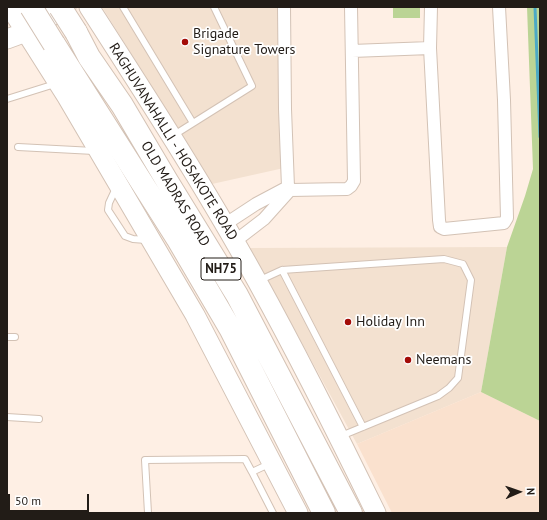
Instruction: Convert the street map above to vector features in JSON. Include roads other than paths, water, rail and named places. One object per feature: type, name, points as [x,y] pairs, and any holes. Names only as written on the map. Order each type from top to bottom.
[{"type":"highway","name":"OLD MADRAS ROAD","points":[[60,7],[76,32],[89,57],[122,105],[237,295],[351,513]]},
{"type":"highway","name":"NH75","points":[[18,11],[54,44],[177,238],[231,330],[324,513]]},
{"type":"main road","points":[[7,39],[26,32],[66,7]]},
{"type":"main road","name":"RAGHUVANAHALLI - HOSAKOTE ROAD","points":[[89,7],[172,136],[257,281],[339,437],[376,513]]},
{"type":"main road","points":[[18,11],[26,32],[118,182],[195,315],[298,513]]},
{"type":"street","points":[[234,242],[264,219],[289,189],[285,109],[284,7]]},
{"type":"street","points":[[224,225],[256,204],[289,189],[347,189],[354,181],[351,7]]},
{"type":"street","points":[[431,7],[430,48],[440,227],[444,229],[504,223],[507,218],[504,100],[499,7]]},
{"type":"street","points":[[352,51],[430,48]]},
{"type":"lane","points":[[123,7],[193,123]]},
{"type":"lane","points":[[172,136],[252,86],[214,7]]},
{"type":"lane","points":[[7,99],[58,83]]},
{"type":"lane","points":[[18,147],[100,152]]},
{"type":"lane","points":[[257,281],[282,270],[444,259],[463,264],[471,280],[458,378],[450,388],[438,396],[339,437]]},
{"type":"lane","points":[[282,270],[363,427]]},
{"type":"lane","points":[[7,337],[15,337]]},
{"type":"lane","points":[[7,417],[39,418]]},
{"type":"lane","points":[[148,513],[145,460],[245,458],[273,513]]},
{"type":"lane","points":[[252,472],[272,462]]},
{"type":"waterway","points":[[535,7],[540,137]]},
{"type":"place","name":"Brigade Signature Towers","points":[[185,42]]},
{"type":"place","name":"Holiday Inn","points":[[348,322]]},
{"type":"place","name":"Neemans","points":[[408,360]]}]
